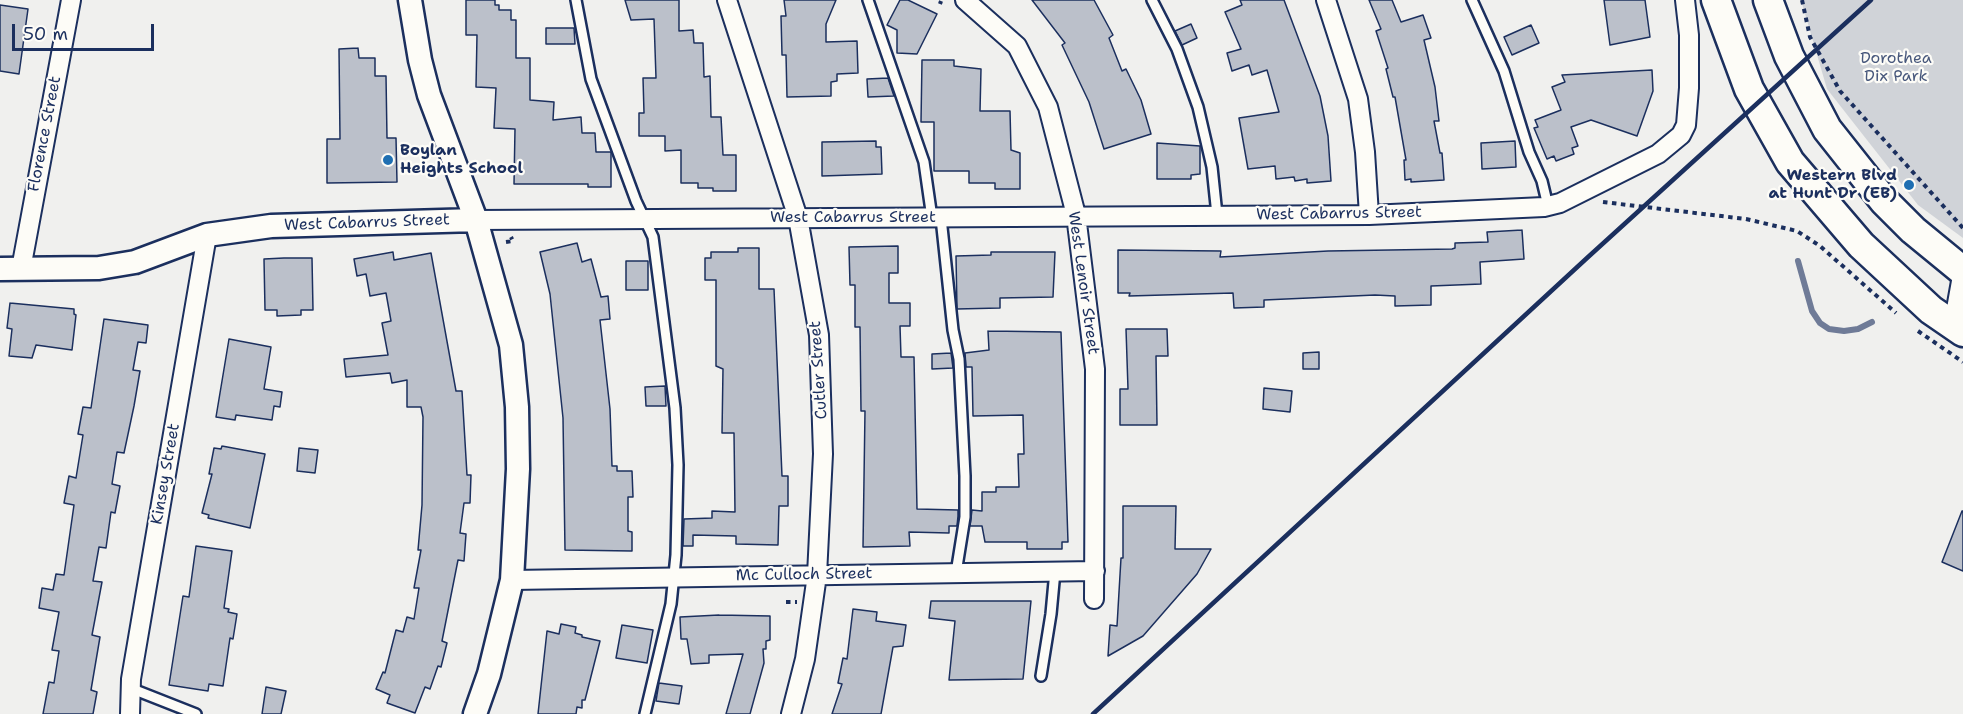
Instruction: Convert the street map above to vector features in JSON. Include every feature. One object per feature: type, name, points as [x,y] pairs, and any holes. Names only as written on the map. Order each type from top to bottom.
[{"type":"main road","points":[[1716,0],[1749,89],[1791,162],[1861,245],[1916,298],[1958,329]]},
{"type":"main road","points":[[1768,0],[1789,56],[1827,129],[1884,201],[1913,230],[1963,270]]},
{"type":"street","name":"Florence Street","points":[[10,269],[71,0]]},
{"type":"street","points":[[410,0],[418,50],[429,95],[476,220],[511,345],[516,397],[518,469],[512,580],[489,674],[475,714]]},
{"type":"street","name":"Cutler Street","points":[[727,0],[798,218],[819,334],[824,454],[817,575],[805,658],[791,714]]},
{"type":"street","name":"West Lenoir Street","points":[[965,0],[1017,46],[1048,107],[1076,215],[1095,369],[1094,599]]},
{"type":"street","points":[[1326,0],[1358,99],[1365,152],[1369,215]]},
{"type":"street","name":"West Cabarrus Street","points":[[10,269],[99,268],[135,262],[207,235],[271,226],[476,220],[1369,215],[1548,206],[1569,198],[1673,145],[1686,125],[1689,35],[1685,0]]},
{"type":"street","name":"Kinsey Street","points":[[130,714],[130,688],[207,235]]},
{"type":"street","points":[[1958,329],[1963,270]]},
{"type":"street","name":"Mc Culloch Street","points":[[512,580],[1095,571]]},
{"type":"lane","points":[[576,0],[591,79],[636,201],[653,237],[675,408],[678,465],[674,577],[671,604],[645,714]]},
{"type":"lane","points":[[868,0],[924,162],[937,218],[959,359],[965,517],[956,573]]},
{"type":"lane","points":[[1152,0],[1177,49],[1198,107],[1212,167],[1217,215]]},
{"type":"lane","points":[[1472,0],[1504,71],[1529,152],[1542,181],[1548,206]]},
{"type":"lane","points":[[1041,676],[1052,614],[1055,571]]},
{"type":"lane","points":[[130,688],[196,714]]},
{"type":"path","points":[[1802,0],[1810,37],[1840,91],[1963,228]]},
{"type":"path","points":[[1569,198],[1746,219],[1797,231],[1820,246],[1898,314]]},
{"type":"path","points":[[506,242],[513,241]]},
{"type":"path","points":[[1916,329],[1924,337]]},
{"type":"path","points":[[786,602],[788,593]]},
{"type":"green space","name":"Dorothea Dix Park","points":[[1801,0],[1963,0],[1963,238],[1918,205],[1827,89]]},
{"type":"building","points":[[466,0],[495,0],[495,5],[499,5],[499,10],[511,10],[511,20],[516,20],[516,58],[530,58],[530,100],[554,102],[553,120],[581,117],[582,133],[595,133],[596,152],[611,152],[611,187],[588,187],[588,184],[514,184],[515,129],[494,128],[496,88],[476,87],[477,35],[466,35]]},
{"type":"building","points":[[625,0],[679,0],[679,31],[693,30],[694,43],[703,43],[704,77],[710,76],[711,117],[721,117],[723,155],[736,155],[736,191],[713,191],[713,188],[698,188],[698,183],[681,183],[681,150],[665,151],[665,136],[639,136],[639,113],[644,113],[643,78],[656,78],[654,19],[631,20]]},
{"type":"building","points":[[784,0],[836,0],[826,24],[826,42],[857,41],[858,73],[837,74],[837,81],[831,82],[831,96],[787,97],[786,55],[782,55],[781,16],[786,16]]},
{"type":"building","points":[[900,0],[908,0],[937,14],[917,54],[897,53],[897,30],[887,25]]},
{"type":"building","points":[[1032,0],[1094,0],[1113,35],[1109,38],[1122,71],[1126,69],[1141,100],[1151,134],[1104,149],[1089,102],[1062,45],[1065,43]]},
{"type":"building","points":[[1240,0],[1284,0],[1320,96],[1328,136],[1331,181],[1307,183],[1307,179],[1295,181],[1294,177],[1276,179],[1275,166],[1248,169],[1239,118],[1279,112],[1267,70],[1252,75],[1249,65],[1232,71],[1227,53],[1241,49],[1225,12],[1242,5]]},
{"type":"building","points":[[1369,0],[1392,0],[1401,22],[1423,15],[1431,38],[1424,40],[1435,87],[1439,121],[1434,121],[1440,153],[1442,153],[1444,180],[1411,182],[1411,179],[1405,180],[1404,160],[1406,160],[1395,97],[1393,97],[1386,69],[1388,68],[1376,31],[1381,29]]},
{"type":"building","points":[[1604,0],[1645,0],[1650,37],[1610,45]]},
{"type":"building","points":[[0,5],[28,9],[19,74],[0,71]]},
{"type":"building","points":[[1191,24],[1197,38],[1182,45],[1175,31]]},
{"type":"building","points":[[1531,25],[1539,43],[1512,55],[1504,37]]},
{"type":"building","points":[[546,28],[574,28],[575,44],[546,44]]},
{"type":"building","points":[[358,48],[359,58],[375,58],[375,76],[386,76],[387,138],[396,138],[397,182],[327,183],[327,139],[340,139],[339,49]]},
{"type":"building","points":[[922,60],[954,60],[954,66],[981,69],[980,111],[1010,111],[1011,150],[1020,153],[1020,189],[995,189],[995,183],[969,183],[969,171],[934,171],[934,122],[921,122]]},
{"type":"building","points":[[1652,70],[1653,91],[1637,136],[1591,120],[1571,127],[1578,146],[1572,148],[1574,154],[1556,161],[1554,156],[1547,159],[1534,128],[1538,127],[1535,120],[1561,110],[1552,87],[1565,82],[1562,75]]},
{"type":"building","points":[[888,78],[894,96],[868,97],[867,79]]},
{"type":"building","points":[[876,141],[876,147],[881,147],[882,174],[822,176],[822,142]]},
{"type":"building","points":[[1515,141],[1516,167],[1482,169],[1481,143]]},
{"type":"building","points":[[1157,143],[1200,146],[1200,174],[1191,175],[1191,179],[1157,179]]},
{"type":"building","points":[[1522,230],[1524,259],[1480,262],[1481,284],[1431,286],[1431,305],[1395,306],[1395,296],[1375,295],[1264,300],[1264,307],[1234,308],[1233,293],[1129,296],[1130,293],[1118,293],[1118,250],[1221,251],[1220,257],[1328,251],[1452,249],[1455,248],[1455,243],[1488,242],[1487,232]]},
{"type":"building","points":[[577,243],[582,262],[591,259],[601,297],[608,296],[610,319],[600,320],[610,409],[612,466],[617,466],[617,471],[632,471],[633,497],[628,497],[628,531],[632,532],[632,551],[565,550],[563,418],[550,294],[540,252]]},
{"type":"building","points":[[898,246],[898,273],[889,273],[889,303],[910,303],[910,326],[900,326],[901,357],[914,357],[917,509],[958,510],[957,526],[949,526],[949,533],[909,532],[910,546],[863,547],[865,411],[861,411],[860,327],[855,327],[855,285],[850,285],[849,247]]},
{"type":"building","points":[[738,248],[759,248],[759,289],[774,289],[782,476],[788,476],[788,506],[779,506],[778,545],[736,544],[736,536],[693,535],[693,546],[683,546],[684,519],[712,518],[712,511],[735,512],[734,433],[722,433],[723,369],[716,366],[716,280],[705,280],[705,258],[711,258],[711,252],[738,252]]},
{"type":"building","points":[[393,252],[394,260],[431,253],[456,391],[462,391],[467,475],[471,475],[470,503],[464,503],[460,533],[466,534],[464,561],[458,560],[442,641],[447,643],[441,667],[438,666],[430,689],[425,687],[415,713],[387,703],[390,695],[376,689],[383,672],[385,673],[396,630],[403,632],[407,617],[414,619],[419,588],[414,588],[421,550],[418,550],[422,505],[423,417],[421,407],[407,407],[407,380],[392,383],[390,373],[346,377],[344,359],[388,355],[382,323],[391,321],[386,293],[370,296],[366,274],[357,276],[354,259]]},
{"type":"building","points":[[991,252],[1055,252],[1053,297],[1000,298],[1000,308],[957,309],[956,256],[991,255]]},
{"type":"building","points":[[312,258],[313,310],[301,310],[301,315],[277,316],[277,310],[265,310],[264,259]]},
{"type":"building","points":[[626,261],[648,261],[648,290],[626,290]]},
{"type":"building","points":[[10,303],[74,309],[76,315],[72,350],[36,345],[32,358],[9,356],[12,329],[7,328]]},
{"type":"building","points":[[104,319],[148,325],[146,343],[138,342],[133,370],[140,371],[124,453],[117,452],[112,484],[120,486],[115,513],[111,512],[106,548],[99,547],[93,581],[102,582],[92,635],[100,637],[91,690],[97,692],[93,714],[43,714],[49,682],[54,683],[59,651],[52,650],[59,612],[39,608],[42,588],[53,590],[56,574],[64,575],[74,505],[64,503],[69,476],[76,478],[83,435],[78,434],[83,407],[91,408]]},
{"type":"building","points":[[1126,329],[1167,329],[1168,356],[1156,356],[1157,425],[1120,425],[1120,389],[1128,389]]},
{"type":"building","points":[[988,331],[1061,332],[1068,542],[1062,542],[1062,549],[1027,549],[1027,542],[985,542],[982,526],[970,526],[972,510],[982,511],[982,492],[996,492],[996,487],[1019,487],[1018,454],[1024,454],[1023,415],[973,416],[972,367],[966,367],[965,353],[989,350]]},
{"type":"building","points":[[229,339],[271,347],[264,389],[282,392],[280,407],[274,406],[272,420],[236,415],[235,420],[216,417]]},
{"type":"building","points":[[1319,352],[1319,369],[1303,369],[1303,353]]},
{"type":"building","points":[[951,353],[953,368],[932,369],[932,354]]},
{"type":"building","points":[[665,386],[666,406],[646,406],[645,387]]},
{"type":"building","points":[[1264,388],[1292,391],[1290,412],[1263,409]]},
{"type":"building","points":[[222,446],[265,454],[250,528],[208,518],[209,515],[202,513],[212,474],[209,474],[214,448],[221,449]]},
{"type":"building","points":[[299,448],[318,450],[315,473],[297,471]]},
{"type":"building","points":[[1123,506],[1176,506],[1175,549],[1211,549],[1197,574],[1143,636],[1108,656],[1110,625],[1117,626],[1121,558],[1123,558]]},
{"type":"building","points":[[1963,511],[1963,571],[1942,562]]},
{"type":"building","points":[[196,546],[232,551],[224,608],[229,609],[228,612],[237,614],[233,639],[230,638],[223,686],[209,684],[208,691],[169,685],[183,596],[189,597]]},
{"type":"building","points":[[931,601],[1031,601],[1023,679],[949,680],[955,621],[929,618]]},
{"type":"building","points":[[853,609],[877,612],[876,621],[906,625],[903,646],[893,647],[881,714],[832,714],[842,684],[838,683],[843,658],[847,659]]},
{"type":"building","points":[[770,616],[770,640],[766,641],[766,649],[763,649],[764,663],[750,714],[726,714],[743,654],[709,655],[709,663],[691,664],[687,639],[681,639],[680,617]]},
{"type":"building","points":[[561,624],[576,627],[575,633],[582,637],[600,641],[585,700],[582,700],[582,708],[577,707],[576,714],[538,714],[547,631],[559,634]]},
{"type":"building","points":[[622,625],[653,630],[647,663],[616,658]]},
{"type":"building","points":[[659,683],[682,686],[679,704],[656,701]]},
{"type":"building","points":[[266,687],[286,691],[281,714],[262,714]]},
{"type":"waterway","points":[[1798,261],[1812,311],[1820,323],[1829,329],[1844,331],[1858,329],[1872,322]]},
{"type":"railway","points":[[1093,714],[1587,258],[1871,0]]},
{"type":"place","name":"Boylan Heights School","points":[[388,160]]},
{"type":"place","name":"Western Blvd at Hunt Dr (EB)","points":[[1909,185]]}]
